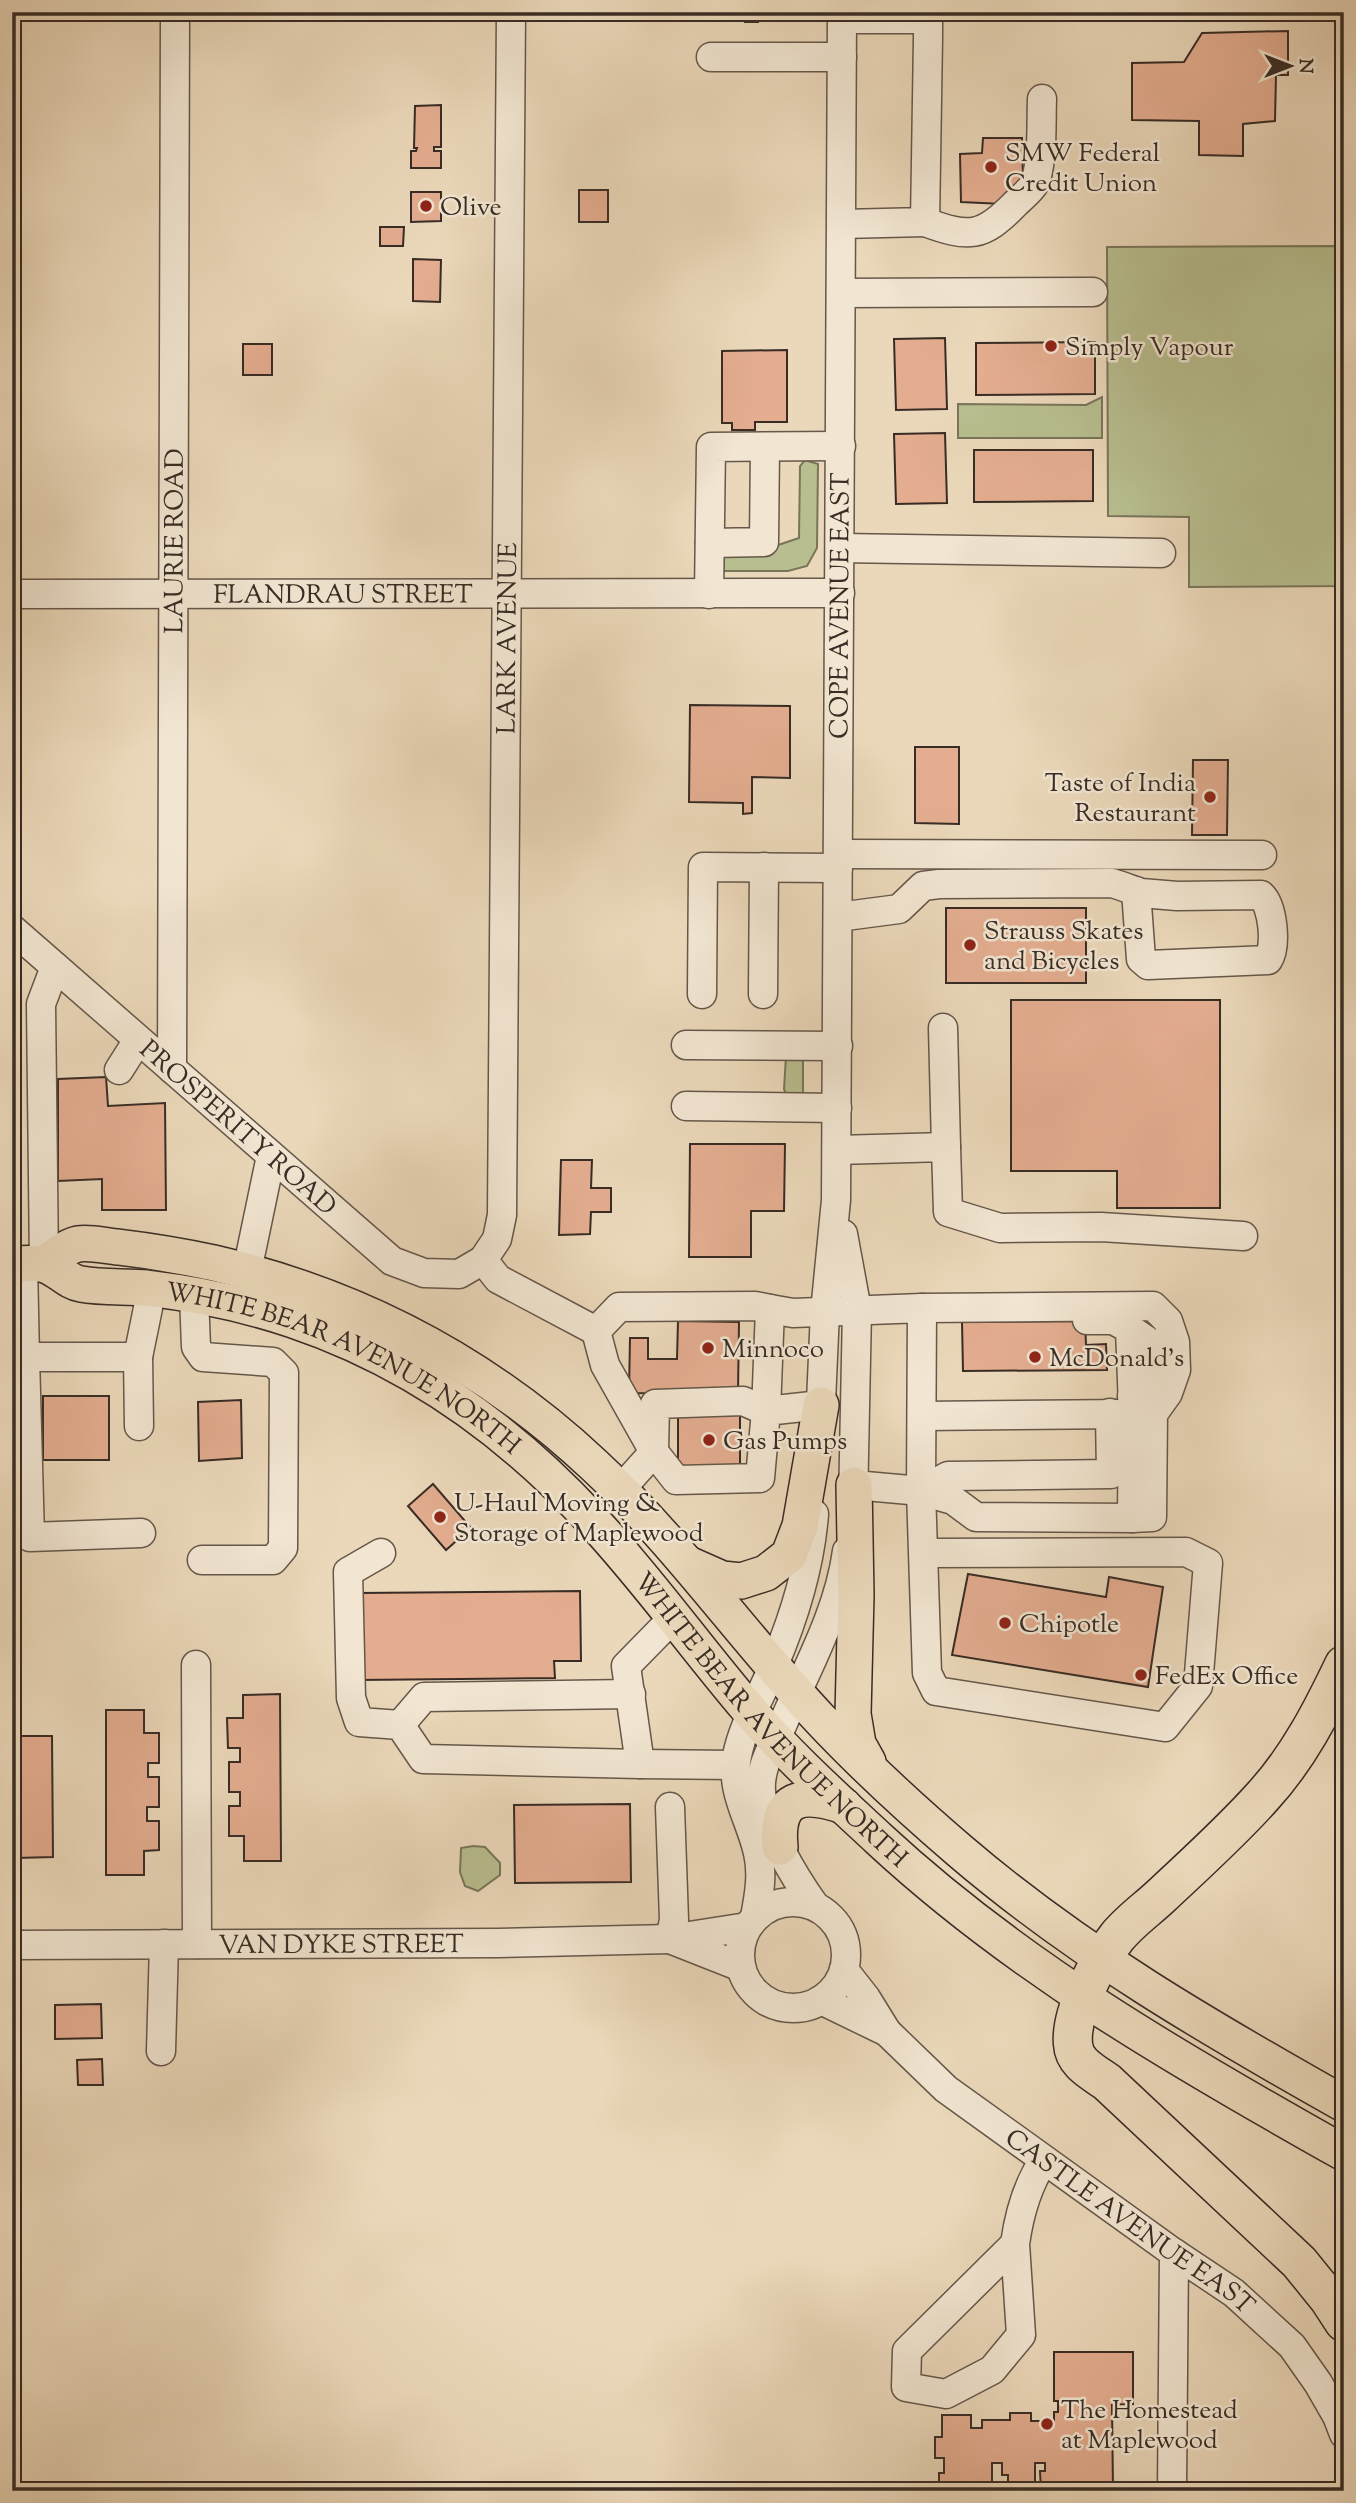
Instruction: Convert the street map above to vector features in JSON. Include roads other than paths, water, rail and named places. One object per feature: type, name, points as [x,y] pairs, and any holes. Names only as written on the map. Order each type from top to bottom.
[{"type":"highway","points":[[1344,1665],[1297,1752],[1265,1794],[1228,1833],[1118,1936],[1082,1998],[1072,2045],[1081,2063],[1107,2082],[1299,2262],[1344,2322]]},
{"type":"main road","name":"WHITE BEAR AVENUE NORTH","points":[[26,1264],[76,1244],[149,1251],[247,1271],[350,1305],[458,1360],[541,1418],[620,1490],[797,1693],[877,1776],[970,1859],[1102,1960],[1240,2045],[1344,2104]]},
{"type":"main road","name":"WHITE BEAR AVENUE NORTH","points":[[26,1264],[78,1284],[149,1288],[264,1311],[315,1328],[389,1362],[454,1399],[513,1444],[564,1491],[595,1523],[776,1739],[920,1876],[1082,1998],[1180,2059],[1344,2153]]},
{"type":"main road","points":[[684,1561],[712,1576],[734,1581],[758,1577],[789,1555],[800,1526],[821,1405]]},
{"type":"main road","points":[[854,1485],[856,1595],[853,1714],[859,1744],[877,1776]]},
{"type":"main road","points":[[780,1847],[780,1819],[792,1804],[812,1798],[844,1805]]},
{"type":"street","name":"LAURIE ROAD","points":[[172,1069],[175,12]]},
{"type":"street","name":"LARK AVENUE","points":[[483,1260],[497,1239],[502,1215],[511,12]]},
{"type":"street","name":"COPE AVENUE EAST","points":[[774,1665],[796,1606],[810,1547],[825,1312],[836,1200],[842,16]]},
{"type":"street","points":[[842,16],[928,19],[925,222]]},
{"type":"street","points":[[711,58],[842,57]]},
{"type":"street","points":[[842,224],[925,222],[954,233],[976,233],[997,223],[1035,184],[1040,164],[1042,99]]},
{"type":"street","points":[[841,293],[1093,292]]},
{"type":"street","points":[[709,594],[711,447],[841,446]]},
{"type":"street","points":[[710,542],[764,542],[765,447]]},
{"type":"street","points":[[840,548],[1161,553]]},
{"type":"street","name":"FLANDRAU STREET","points":[[12,594],[840,593]]},
{"type":"street","points":[[702,994],[703,867],[764,867],[838,861],[1262,855]]},
{"type":"street","points":[[763,994],[764,867]]},
{"type":"street","points":[[838,917],[899,909],[923,886],[939,884],[1112,883],[1136,891],[1177,896],[1261,895],[1268,901],[1272,923],[1272,954],[1268,960],[1148,965],[1140,959],[1136,891]]},
{"type":"street","name":"PROSPERITY ROAD","points":[[12,929],[392,1261],[424,1273],[459,1274],[483,1260]]},
{"type":"street","points":[[55,967],[41,1004],[26,1264],[24,1357],[30,1537],[141,1533]]},
{"type":"street","points":[[943,1028],[948,1212],[1000,1228],[1101,1227],[1243,1236]]},
{"type":"street","points":[[119,1070],[138,1040]]},
{"type":"street","points":[[686,1045],[838,1046]]},
{"type":"street","points":[[686,1106],[837,1108]]},
{"type":"street","points":[[837,1150],[946,1147]]},
{"type":"street","points":[[247,1271],[271,1156]]},
{"type":"street","name":"COPE AVENUE EAST","points":[[776,1739],[823,1634],[846,1560],[854,1485],[857,1310],[836,1200]]},
{"type":"street","points":[[483,1260],[498,1279],[596,1331],[605,1365],[654,1452],[676,1480],[760,1478],[770,1309]]},
{"type":"street","points":[[139,1426],[138,1357],[148,1308],[149,1288]]},
{"type":"street","points":[[194,1296],[195,1347],[203,1357],[273,1362],[284,1373],[283,1548],[273,1560],[202,1560]]},
{"type":"street","points":[[596,1331],[619,1307],[755,1306],[793,1313],[922,1308],[1153,1307],[1168,1321],[1175,1342],[1176,1370],[1168,1393],[1132,1409],[923,1416]]},
{"type":"street","points":[[922,1308],[921,1491],[927,1673],[936,1691],[1165,1727],[1198,1686],[1208,1563],[1186,1552],[924,1553]]},
{"type":"street","points":[[854,1485],[921,1491],[953,1500],[976,1517],[1132,1518],[1132,1409],[1153,1379],[1156,1364],[1153,1344],[1113,1320],[1087,1320]]},
{"type":"street","points":[[24,1357],[138,1357]]},
{"type":"street","points":[[620,1490],[654,1452],[655,1404],[743,1401],[766,1411],[821,1405]]},
{"type":"street","points":[[1132,1409],[1132,1474]]},
{"type":"street","points":[[921,1491],[948,1476],[1132,1474]]},
{"type":"street","points":[[381,1553],[348,1572],[351,1698],[359,1722],[400,1726],[423,1759],[736,1765]]},
{"type":"street","points":[[640,1764],[626,1666],[673,1618]]},
{"type":"street","points":[[196,1665],[197,1944]]},
{"type":"street","points":[[751,1922],[760,1862],[740,1803],[736,1765],[743,1736],[774,1665]]},
{"type":"street","points":[[400,1726],[424,1697],[631,1694]]},
{"type":"street","points":[[776,1739],[764,1769],[761,1787],[763,1805],[794,1876],[815,1906]]},
{"type":"street","points":[[670,1807],[674,1920],[670,1939]]},
{"type":"street","points":[[784,1902],[815,1906],[828,1914],[838,1926],[844,1940],[846,1955],[839,1982],[821,2000],[797,2007],[772,2004],[758,1995],[747,1983],[741,1967],[741,1940],[751,1922],[768,1907],[784,1902]]},
{"type":"street","name":"VAN DYKE STREET","points":[[12,1945],[498,1943],[670,1939],[751,1922]]},
{"type":"street","name":"VAN DYKE STREET","points":[[670,1939],[741,1967]]},
{"type":"street","points":[[160,2051],[163,1944]]},
{"type":"street","points":[[844,1970],[866,1998],[887,2032]]},
{"type":"street","points":[[821,2000],[887,2032]]},
{"type":"street","name":"CASTLE AVENUE EAST","points":[[887,2032],[946,2089],[1234,2293],[1292,2346],[1318,2383],[1344,2434]]},
{"type":"street","points":[[1015,2244],[906,2351],[906,2387],[946,2394],[992,2370],[1021,2335],[1015,2244],[1017,2227],[1034,2175],[1044,2160]]},
{"type":"street","points":[[1172,2491],[1174,2253]]},
{"type":"place","name":"SMW Federal Credit Union","points":[[991,167]]},
{"type":"place","name":"Olive","points":[[426,206]]},
{"type":"place","name":"Simply Vapour","points":[[1051,346]]},
{"type":"place","name":"Taste of India Restaurant","points":[[1210,797]]},
{"type":"place","name":"Strauss Skates and Bicycles","points":[[970,945]]},
{"type":"place","name":"Minnoco","points":[[708,1348]]},
{"type":"place","name":"McDonald's","points":[[1035,1357]]},
{"type":"place","name":"Gas Pumps","points":[[709,1440]]},
{"type":"place","name":"U-Haul Moving & Storage of Maplewood","points":[[440,1517]]},
{"type":"place","name":"Chipotle","points":[[1005,1623]]},
{"type":"place","name":"FedEx Office","points":[[1141,1675]]},
{"type":"place","name":"The Homestead at Maplewood","points":[[1047,2424]]}]
